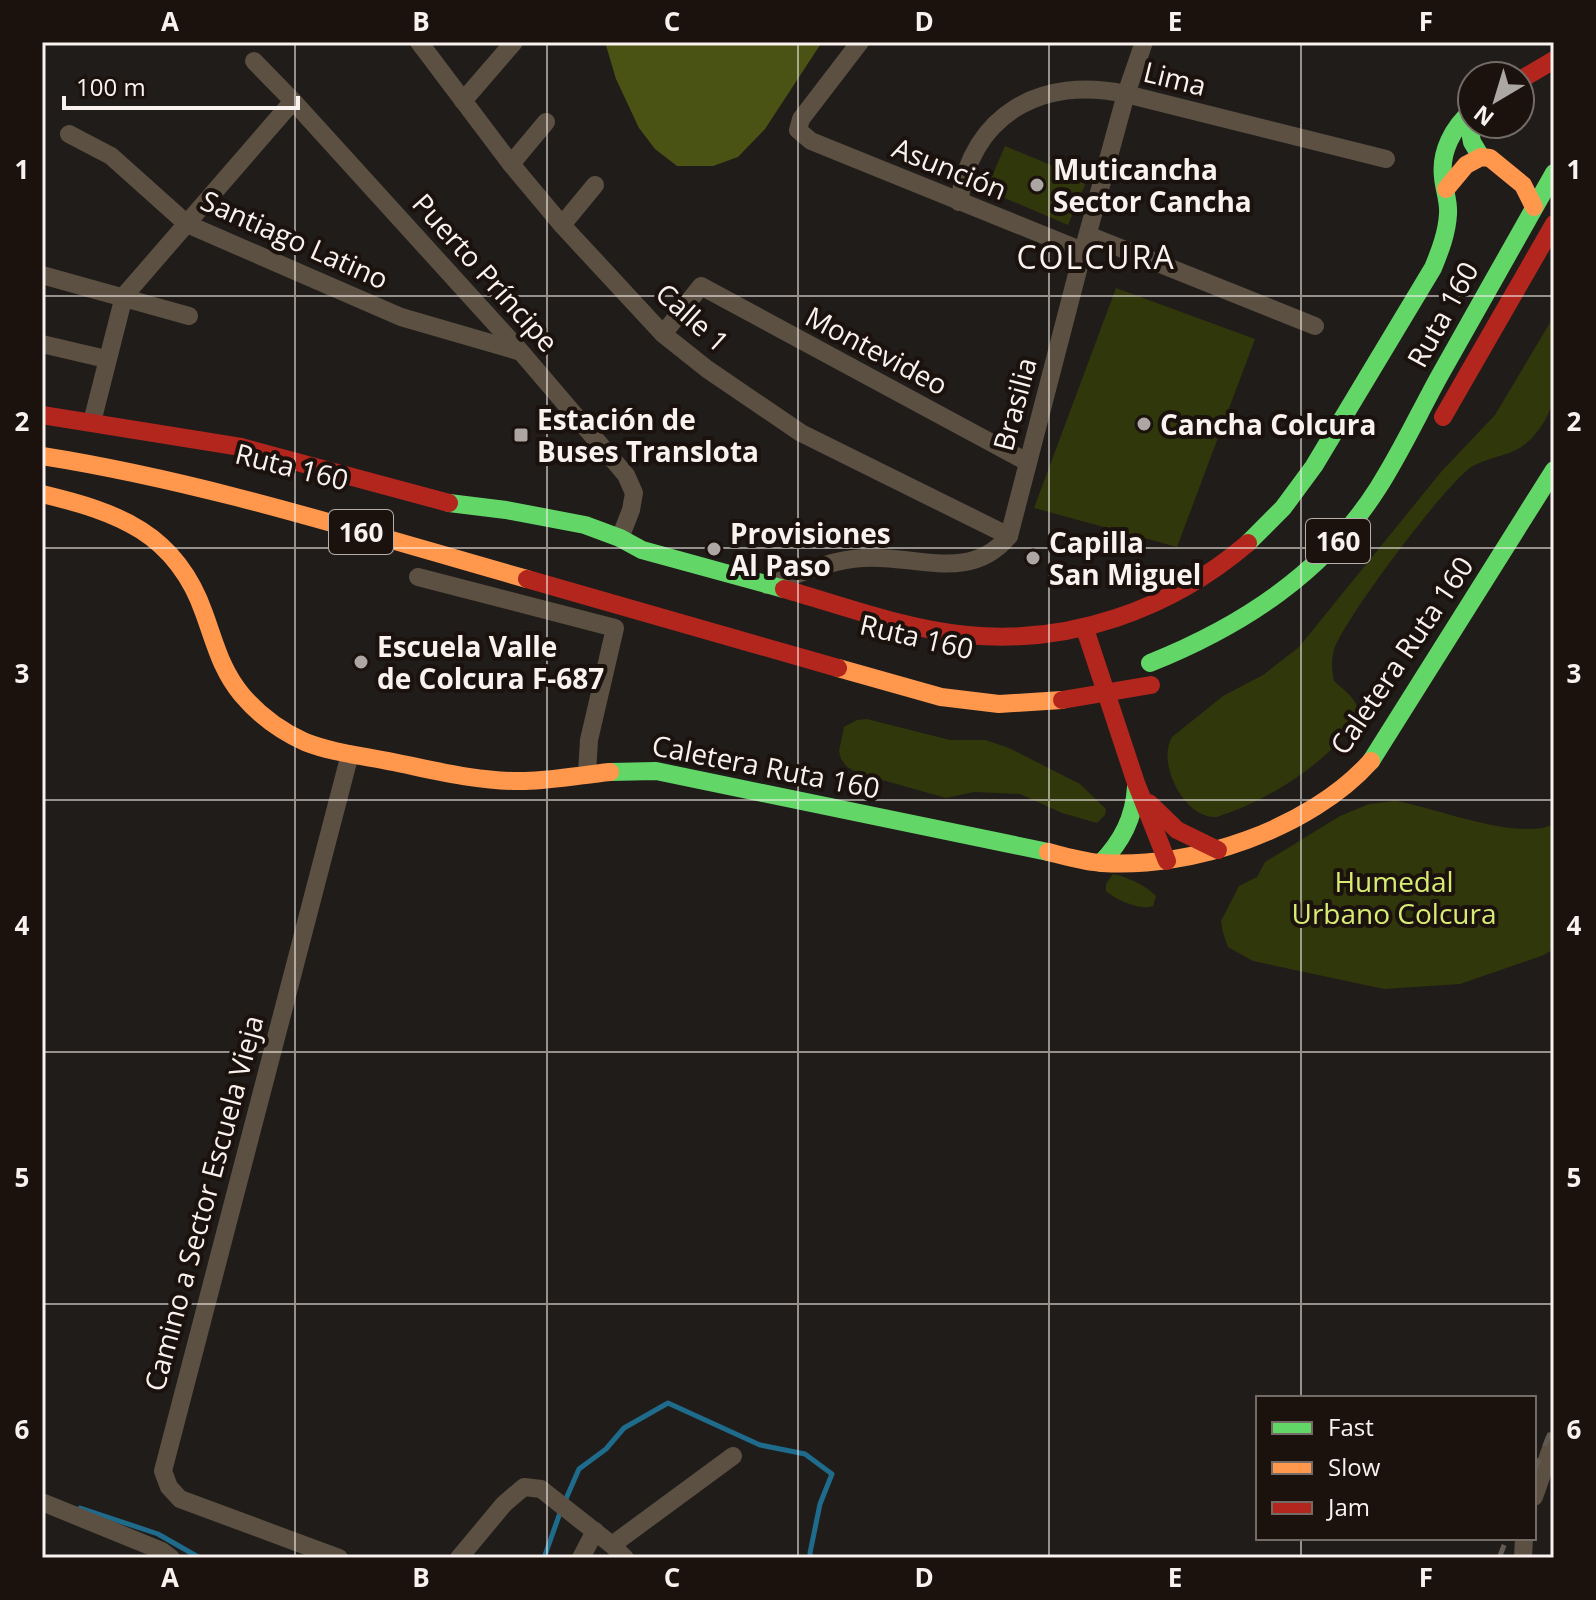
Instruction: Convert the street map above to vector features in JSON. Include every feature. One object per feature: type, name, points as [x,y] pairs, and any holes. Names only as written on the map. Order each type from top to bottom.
[{"type":"main road","points":[[1536,71],[1554,60]]},
{"type":"main road","points":[[42,415],[241,447],[455,505],[585,525],[642,550],[910,624],[965,635],[1024,638],[1085,629],[1158,601],[1204,576],[1246,545],[1291,498],[1314,466],[1433,268],[1442,247],[1448,210],[1443,177],[1445,154],[1456,129]]},
{"type":"main road","points":[[1472,140],[1481,157]]},
{"type":"main road","points":[[1446,189],[1458,172],[1481,157],[1490,158],[1523,185],[1534,207]]},
{"type":"main road","name":"Ruta 160","points":[[1076,677],[1135,666],[1205,641],[1258,611],[1305,574],[1343,535],[1390,467],[1554,173]]},
{"type":"main road","name":"Ruta 160","points":[[1430,440],[1554,224]]},
{"type":"main road","points":[[1521,279],[1545,269]]},
{"type":"main road","name":"Ruta 160","points":[[114,450],[389,520]]},
{"type":"main road","name":"Ruta 160","points":[[42,456],[99,465],[288,511],[941,697],[999,704],[1062,700],[1158,682]]},
{"type":"main road","name":"Caletera Ruta 160","points":[[42,494],[109,512],[145,532],[168,553],[185,575],[202,607],[219,659],[228,675],[250,704],[296,738],[350,754],[502,781],[545,780],[633,769],[678,774],[1101,863],[1167,861],[1246,841],[1324,801],[1370,763],[1554,470]]},
{"type":"main road","points":[[1085,629],[1136,783],[1167,861]]},
{"type":"main road","points":[[1136,783],[1154,809],[1177,830],[1218,850]]},
{"type":"main road","points":[[1101,863],[1118,845],[1129,824],[1136,783]]},
{"type":"street","name":"Calle 1","points":[[419,42],[511,164],[562,225],[663,334],[707,369],[801,433],[1009,536]]},
{"type":"street","points":[[463,101],[514,42]]},
{"type":"street","name":"Asunción","points":[[860,42],[801,119],[798,130],[811,141],[959,202],[1085,243],[1315,326]]},
{"type":"street","name":"Brasilia","points":[[1009,536],[1085,243],[1126,94],[1144,42]]},
{"type":"street","name":"Puerto Príncipe","points":[[254,61],[521,352],[619,466],[634,493],[620,538]]},
{"type":"street","name":"Lima","points":[[959,202],[961,185],[974,152],[995,124],[1039,96],[1074,88],[1126,94],[1386,159]]},
{"type":"street","points":[[92,422],[124,296],[293,101]]},
{"type":"street","points":[[511,164],[546,122]]},
{"type":"street","name":"Santiago Latino","points":[[69,134],[111,156],[187,224],[401,317],[521,352]]},
{"type":"street","points":[[562,225],[595,185]]},
{"type":"street","points":[[42,275],[189,316]]},
{"type":"street","name":"Montevideo","points":[[663,334],[701,286],[1027,462]]},
{"type":"street","points":[[42,344],[106,359]]},
{"type":"street","points":[[767,585],[815,567],[859,558],[890,557],[943,564],[967,563],[993,552],[1009,536]]},
{"type":"street","points":[[418,577],[615,628],[589,740],[587,773]]},
{"type":"street","name":"Camino a Sector Escuela Vieja","points":[[339,1558],[180,1499],[169,1487],[163,1471],[350,754]]},
{"type":"street","points":[[1536,1491],[1554,1440]]},
{"type":"street","points":[[459,1558],[504,1504],[524,1487],[541,1489],[619,1551],[733,1456]]},
{"type":"street","points":[[46,1506],[148,1545],[171,1558]]},
{"type":"street","points":[[581,1558],[595,1531]]},
{"type":"green space","points":[[605,42],[822,42],[765,129],[738,157],[713,166],[677,166],[655,149],[639,128],[616,79]]},
{"type":"green space","name":"Muticancha Sector Cancha","points":[[1005,146],[1087,180],[1068,225],[986,190]]},
{"type":"green space","name":"Cancha Colcura","points":[[1116,288],[1255,339],[1177,547],[1034,508]]},
{"type":"green space","name":"Humedal Urbano Colcura","points":[[1554,316],[1555,389],[1540,428],[1517,450],[1473,466],[1460,477],[1397,553],[1341,635],[1333,654],[1334,681],[1356,703],[1357,720],[1329,752],[1276,791],[1217,817],[1194,809],[1184,800],[1171,775],[1168,748],[1172,737],[1223,696],[1263,675],[1299,647],[1441,472],[1495,415]]},
{"type":"green space","points":[[867,719],[950,740],[985,740],[1009,748],[1080,784],[1106,809],[1105,815],[1097,823],[1062,813],[1020,794],[974,792],[946,798],[861,774],[847,767],[839,751],[844,727]]},
{"type":"green space","name":"Humedal Urbano Colcura","points":[[1395,801],[1498,826],[1520,829],[1554,824],[1554,949],[1460,984],[1384,989],[1253,961],[1228,947],[1221,921],[1239,886],[1257,877],[1265,862],[1340,816],[1369,804]]},
{"type":"green space","points":[[1113,874],[1152,892],[1156,896],[1153,906],[1129,904],[1106,891],[1106,884]]},
{"type":"waterway","points":[[565,1501],[579,1469],[606,1449],[624,1428],[668,1403],[760,1445],[805,1454],[832,1474],[820,1504],[811,1558]]},
{"type":"waterway","points":[[80,1508],[158,1534],[200,1558]]},
{"type":"waterway","points":[[544,1558],[561,1510]]},
{"type":"railway","points":[[1536,1467],[1554,1424]]},
{"type":"railway","points":[[1499,1558],[1506,1540]]},
{"type":"traffic: fast","points":[[1248,543],[1283,508],[1314,466],[1433,268],[1447,221],[1444,158],[1456,129]]},
{"type":"traffic: fast","points":[[1472,140],[1481,157]]},
{"type":"traffic: fast","points":[[1150,663],[1248,614],[1278,594],[1333,546],[1378,488],[1554,173]]},
{"type":"traffic: fast","points":[[1371,761],[1554,470]]},
{"type":"traffic: fast","points":[[449,503],[585,525],[642,550],[784,589]]},
{"type":"traffic: fast","points":[[610,772],[656,771],[1048,852]]},
{"type":"traffic: fast","points":[[1101,863],[1126,828],[1136,787]]},
{"type":"traffic: slow","points":[[1446,189],[1466,165],[1481,157],[1490,158],[1523,185],[1534,207]]},
{"type":"traffic: slow","points":[[42,456],[226,494],[527,579]]},
{"type":"traffic: slow","points":[[42,494],[119,518],[160,545],[178,563],[192,586],[219,656],[235,686],[263,716],[305,742],[349,754],[492,780],[536,780],[610,772]]},
{"type":"traffic: slow","points":[[838,668],[941,697],[999,704],[1062,700]]},
{"type":"traffic: slow","points":[[1048,852],[1095,862],[1137,863],[1211,851],[1283,825],[1346,785],[1371,761]]},
{"type":"traffic: jam","points":[[1536,71],[1554,60]]},
{"type":"traffic: jam","points":[[1443,417],[1554,224]]},
{"type":"traffic: jam","points":[[42,415],[241,447],[449,503]]},
{"type":"traffic: jam","points":[[784,589],[875,616],[944,632],[1005,637],[1043,634],[1080,628],[1152,604],[1218,567],[1248,543]]},
{"type":"traffic: jam","points":[[527,579],[838,668]]},
{"type":"traffic: jam","points":[[1085,629],[1136,783],[1167,861]]},
{"type":"traffic: jam","points":[[1062,700],[1151,685]]},
{"type":"traffic: jam","points":[[1149,803],[1177,830],[1218,850]]},
{"type":"place","name":"Muticancha Sector Cancha","points":[[1037,185]]},
{"type":"place","name":"Cancha Colcura","points":[[1144,424]]},
{"type":"place","name":"Estación de Buses Translota","points":[[521,435]]},
{"type":"place","name":"Provisiones Al Paso","points":[[714,549]]},
{"type":"place","name":"Capilla San Miguel","points":[[1033,558]]},
{"type":"place","name":"Escuela Valle de Colcura F-687","points":[[361,662]]},
{"type":"district","name":"COLCURA","points":[[1096,256]]}]
